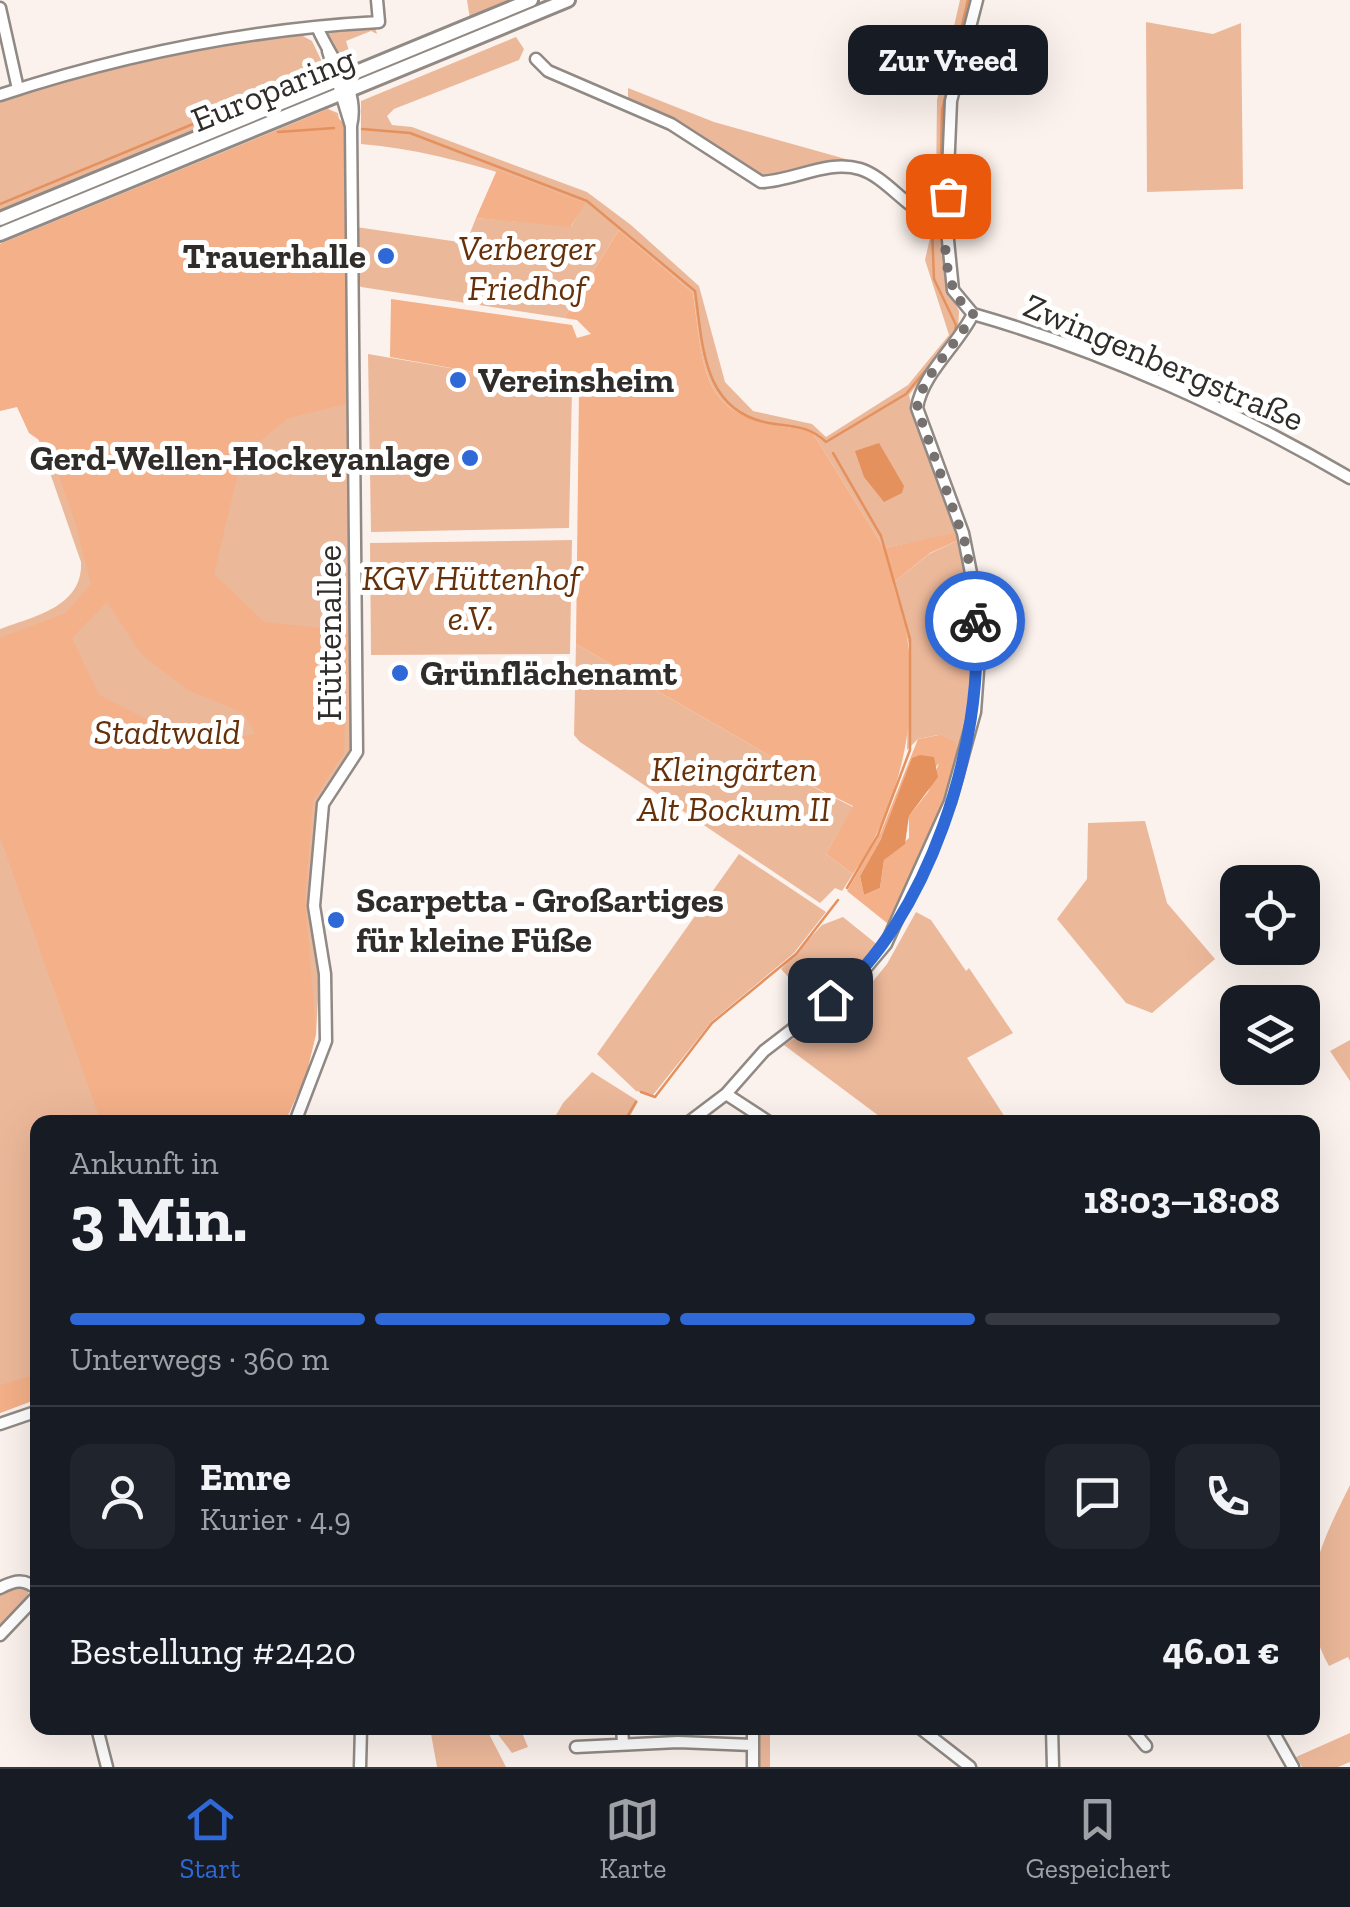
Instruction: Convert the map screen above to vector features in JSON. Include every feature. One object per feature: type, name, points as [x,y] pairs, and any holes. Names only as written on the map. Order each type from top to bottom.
[{"type":"main road","name":"Europaring","points":[[0,234],[531,0]]},
{"type":"main road","name":"Europaring","points":[[0,219],[568,0]]},
{"type":"street","points":[[0,95],[89,64],[217,38],[286,28],[318,29],[379,22],[378,0]]},
{"type":"street","name":"Zwingenbergstraße","points":[[977,0],[951,101],[946,220],[952,290],[973,314],[1148,378],[1278,436],[1350,478]]},
{"type":"street","points":[[0,8],[18,89]]},
{"type":"street","points":[[318,29],[342,86]]},
{"type":"street","points":[[536,59],[548,71],[671,124],[761,182],[832,166],[858,168],[922,212],[946,220]]},
{"type":"street","name":"Hüttenallee","points":[[298,1115],[326,1041],[325,974],[314,906],[323,804],[357,752],[351,126],[355,110],[342,86]]},
{"type":"street","points":[[698,1115],[726,1094],[764,1051],[855,981],[886,944],[950,802],[975,712],[978,671],[974,601],[967,548],[917,408],[922,390],[962,337],[973,314]]},
{"type":"street","points":[[726,1094],[758,1115]]},
{"type":"street","points":[[0,1424],[30,1414]]},
{"type":"street","points":[[0,1588],[17,1581],[30,1582]]},
{"type":"street","points":[[0,1635],[30,1601]]},
{"type":"street","points":[[98,1735],[107,1767]]},
{"type":"street","points":[[360,1767],[361,1735]]},
{"type":"street","points":[[622,1735],[622,1743]]},
{"type":"street","points":[[753,1735],[753,1767]]},
{"type":"street","points":[[929,1735],[970,1767]]},
{"type":"street","points":[[1053,1767],[1054,1735]]},
{"type":"street","points":[[1136,1735],[1146,1746]]},
{"type":"street","points":[[1275,1735],[1293,1767]]},
{"type":"street","points":[[576,1747],[622,1743],[752,1745]]},
{"type":"green space","points":[[467,0],[517,0],[470,19]]},
{"type":"green space","name":"Verberger Friedhof","points":[[960,0],[980,0],[955,92],[951,227],[940,229],[948,289],[959,311],[958,332],[909,395],[959,533],[971,588],[974,672],[959,754],[938,735],[918,739],[907,750],[909,645],[893,583],[929,554],[959,540],[956,534],[884,548],[811,430],[775,425],[730,407],[716,393],[708,376],[693,293],[619,230],[564,318],[361,287],[356,281],[356,227],[466,243],[476,218],[571,226],[585,203],[475,166],[419,152],[361,144],[361,101],[516,37],[524,49],[519,60],[394,109],[387,116],[392,125],[412,127],[587,192],[631,225],[699,286],[725,382],[753,411],[812,424],[826,437],[908,385],[949,335],[925,260],[930,238],[926,219],[936,190],[937,100]]},
{"type":"green space","points":[[1146,22],[1213,34],[1241,23],[1243,189],[1147,192]]},
{"type":"green space","points":[[375,27],[377,34],[371,31],[346,41],[352,61],[343,63],[326,30]]},
{"type":"green space","points":[[294,31],[312,41],[323,64],[315,81],[0,212],[0,101],[145,58]]},
{"type":"green space","points":[[628,88],[714,122],[860,163],[853,170],[831,169],[764,190],[685,128],[628,99]]},
{"type":"green space","name":"Stadtwald","points":[[328,109],[338,113],[340,125],[347,126],[353,758],[320,800],[310,910],[320,966],[316,1034],[306,1075],[288,1115],[30,1115],[30,1402],[0,1413],[0,629],[41,614],[65,600],[74,590],[81,562],[24,398],[0,244]]},
{"type":"green space","name":"Stadtwald","points":[[328,109],[347,126],[350,403],[288,418],[242,456],[214,574],[264,622],[348,631],[344,753],[313,800],[305,899],[316,1034],[306,1075],[288,1115],[99,1115],[0,837],[0,638],[66,613],[91,584],[49,447],[29,433],[17,407],[0,411],[0,244]],"holes":[[[107,602],[142,655],[190,691],[244,713],[255,734],[195,744],[99,695],[72,638]]]},
{"type":"green space","points":[[497,170],[586,203],[570,227],[476,218]]},
{"type":"green space","points":[[619,230],[693,293],[702,353],[716,393],[730,407],[749,417],[811,430],[884,548],[956,533],[959,540],[930,553],[893,583],[904,621],[911,673],[907,734],[902,764],[882,822],[853,874],[826,854],[853,806],[782,771],[782,763],[576,644],[579,391],[390,357],[391,299],[572,325],[577,338],[591,334],[577,320],[564,318]]},
{"type":"green space","name":"Gerd-Wellen-Hockeyanlage","points":[[368,354],[572,389],[569,528],[371,532]]},
{"type":"green space","name":"KGV Hüttenhof e.V.","points":[[572,540],[570,654],[371,655],[370,543]]},
{"type":"green space","name":"Kleingärten Alt Bockum II","points":[[576,644],[782,763],[782,771],[853,807],[826,854],[853,874],[842,891],[835,888],[820,903],[580,742],[574,735]]},
{"type":"green space","points":[[939,735],[955,742],[957,758],[945,805],[892,927],[847,891],[881,832],[918,739]],"holes":[[[939,763],[928,792],[909,816],[909,838],[884,860],[880,888],[864,895],[860,876],[881,839]]]},
{"type":"green space","points":[[1145,821],[1167,903],[1215,959],[1152,1013],[1126,1003],[1057,919],[1087,879],[1088,823]]},
{"type":"green space","points":[[739,854],[826,912],[794,953],[712,1021],[653,1095],[636,1091],[597,1054]]},
{"type":"green space","points":[[916,912],[931,920],[966,971],[969,968],[1013,1033],[967,1058],[1004,1115],[878,1115],[784,1045],[865,991],[887,964]]},
{"type":"green space","points":[[843,917],[879,946],[852,979],[822,1003],[809,987],[802,992],[781,969],[822,925]]},
{"type":"green space","points":[[1350,1040],[1350,1081],[1330,1051]]},
{"type":"green space","points":[[592,1072],[638,1101],[631,1115],[556,1115]]},
{"type":"green space","points":[[30,1376],[30,1402],[0,1413],[0,1385]]},
{"type":"green space","points":[[1350,1485],[1350,1661],[1348,1657],[1329,1666],[1320,1646],[1320,1552]]},
{"type":"green space","points":[[17,1585],[29,1590],[27,1599],[0,1626],[0,1592]]},
{"type":"green space","points":[[1350,1733],[1350,1762],[1338,1767],[1302,1767],[1296,1757]]},
{"type":"green space","points":[[431,1735],[490,1735],[506,1767],[437,1767]]},
{"type":"green space","points":[[498,1735],[523,1735],[528,1747],[512,1753]]},
{"type":"green space","points":[[755,1735],[770,1735],[770,1767],[755,1767]]},
{"type":"shaded area","points":[[879,443],[904,486],[902,493],[884,502],[864,477],[855,451]]},
{"type":"shaded area","points":[[934,757],[938,777],[909,816],[905,844],[884,860],[880,888],[864,895],[860,876],[881,839],[912,758]]},
{"type":"waterway","points":[[935,210],[940,201],[942,110],[968,0]]},
{"type":"waterway","points":[[0,204],[234,107],[241,108]]},
{"type":"waterway","points":[[278,132],[334,128]]},
{"type":"waterway","points":[[362,129],[410,133],[587,201],[695,291],[710,373],[730,405],[747,416],[806,430],[826,442],[906,394],[939,354]]},
{"type":"waterway","points":[[932,229],[934,279],[956,325],[954,337]]},
{"type":"waterway","points":[[833,453],[881,536],[910,639],[910,750],[878,835],[847,888]]},
{"type":"waterway","points":[[641,1092],[655,1097],[712,1023],[796,954],[838,900]]},
{"type":"waterway","points":[[628,1115],[636,1102]]},
{"type":"way so far","points":[[948,196],[947,262],[952,290],[973,314],[962,337],[922,390],[917,408],[967,548],[975,621]]},
{"type":"place","name":"Zur Vreed","points":[[948,196]]},
{"type":"place","name":"Trauerhalle","points":[[386,256]]},
{"type":"place","name":"Vereinsheim","points":[[458,380]]},
{"type":"place","name":"Gerd-Wellen-Hockeyanlage","points":[[470,458]]},
{"type":"place","name":"Grünflächenamt","points":[[400,673]]},
{"type":"place","name":"Scarpetta - Großartiges für kleine Füße","points":[[336,920]]},
{"type":"route","points":[[830,1000],[855,981],[891,936],[919,880],[950,802],[975,712],[975,621]]}]
